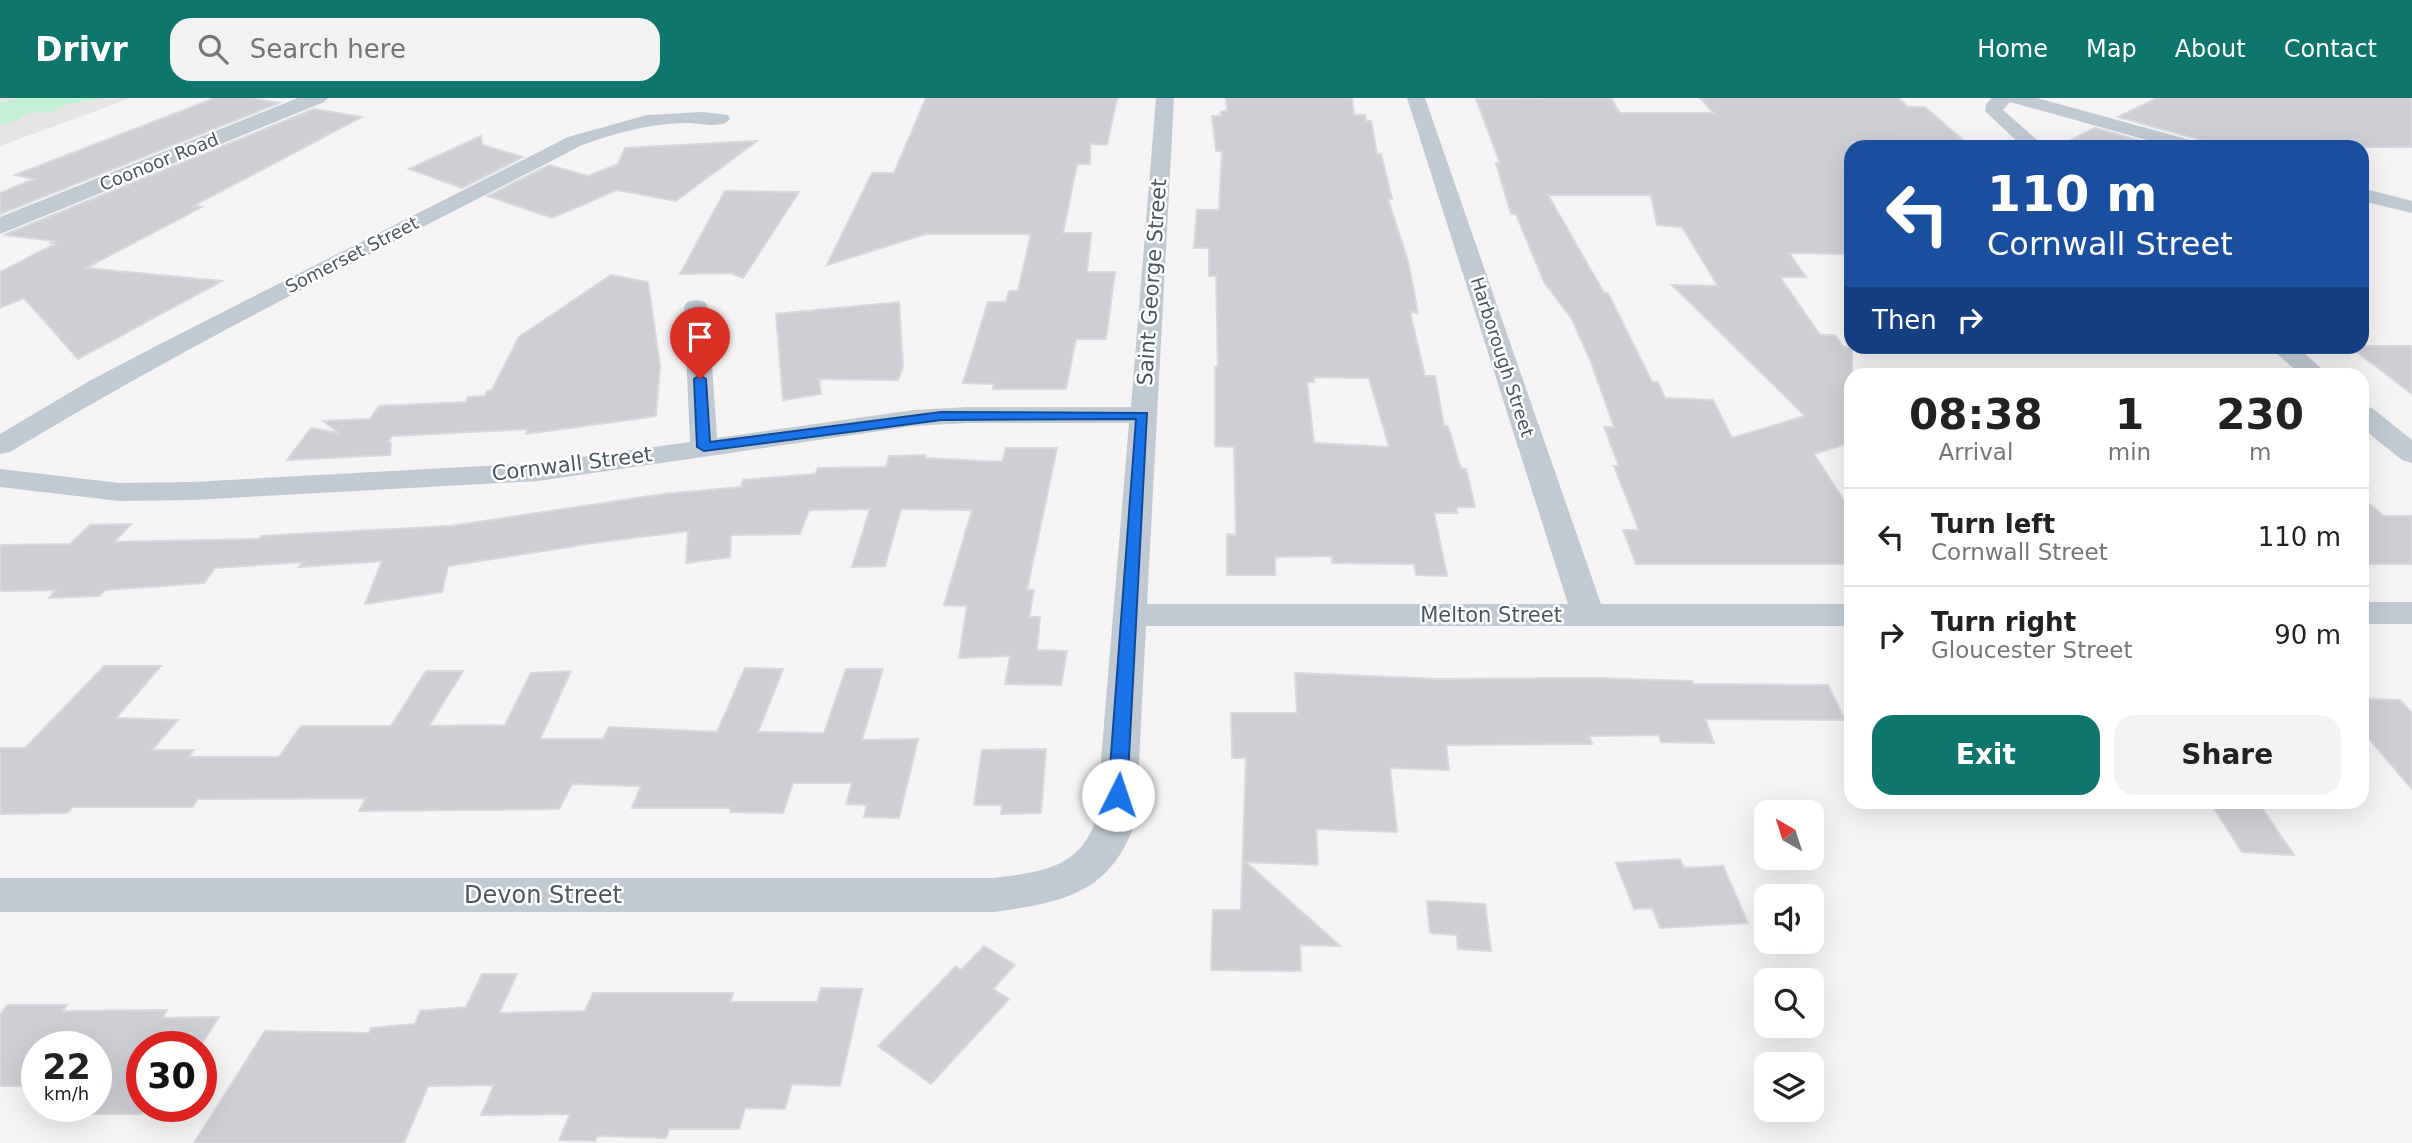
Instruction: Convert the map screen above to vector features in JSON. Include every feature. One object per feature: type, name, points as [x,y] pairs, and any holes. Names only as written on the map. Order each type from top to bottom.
[{"type":"street","name":"Coonoor Road","points":[[0,226],[317,98]]},
{"type":"street","name":"Saint George Street","points":[[1082,872],[1101,856],[1111,841],[1116,820],[1165,98]]},
{"type":"street","name":"Harborough Street","points":[[1416,98],[1588,615]]},
{"type":"street","points":[[2004,98],[1995,104],[1994,111],[2027,140]]},
{"type":"street","points":[[2017,98],[2169,140]]},
{"type":"street","name":"Somerset Street","points":[[0,446],[146,361],[575,141],[613,128],[654,119],[684,116],[721,119]]},
{"type":"street","points":[[2369,196],[2412,208]]},
{"type":"street","points":[[696,307],[704,447]]},
{"type":"street","points":[[2290,354],[2308,368]]},
{"type":"street","name":"Cornwall Street","points":[[0,478],[119,492],[192,491],[538,472],[941,416],[1143,415]]},
{"type":"street","points":[[2369,420],[2412,454]]},
{"type":"street","points":[[2369,613],[2412,613]]},
{"type":"street","name":"Melton Street","points":[[1130,615],[1844,615]]},
{"type":"street","name":"Devon Street","points":[[0,895],[995,895],[1030,890],[1082,872]]},
{"type":"shaded area","points":[[0,98],[131,98],[0,146]]},
{"type":"green space","points":[[17,98],[105,98],[68,104],[54,111],[25,114],[18,120],[0,125],[0,103]]},
{"type":"building","points":[[215,98],[250,98],[279,103],[0,214],[0,193],[34,179],[15,175]]},
{"type":"building","points":[[926,98],[1117,98],[1107,145],[1090,144],[1090,164],[1077,164],[1063,233],[1091,233],[1087,272],[1115,272],[1106,339],[1076,339],[1066,389],[993,389],[994,384],[963,383],[988,302],[1006,302],[1009,291],[1018,291],[1031,234],[926,234],[827,265],[872,173],[894,173]]},
{"type":"building","points":[[1226,98],[1352,98],[1354,115],[1365,115],[1366,121],[1371,121],[1377,154],[1381,154],[1392,199],[1388,199],[1408,261],[1418,313],[1410,312],[1425,376],[1435,376],[1444,426],[1448,426],[1461,469],[1466,469],[1475,507],[1456,507],[1458,513],[1434,513],[1447,576],[1416,575],[1414,564],[1332,563],[1332,556],[1275,557],[1275,575],[1227,575],[1227,534],[1236,535],[1234,447],[1215,446],[1215,367],[1218,367],[1216,276],[1209,276],[1209,248],[1194,248],[1197,210],[1219,210],[1222,151],[1216,151],[1212,116],[1221,116],[1221,111],[1227,111]],"holes":[[[1314,377],[1369,378],[1389,447],[1314,443],[1307,382],[1314,382]]]},
{"type":"building","points":[[1611,98],[1620,113],[1714,113],[1700,98],[1898,98],[1908,107],[1925,107],[1963,140],[1844,140],[1844,254],[1789,253],[1806,277],[1780,277],[1820,335],[1835,335],[1844,347],[1844,354],[1852,354],[1852,368],[1844,368],[1844,445],[1814,454],[1844,501],[1844,564],[1636,564],[1623,530],[1639,530],[1614,466],[1619,466],[1604,427],[1614,427],[1591,362],[1572,319],[1544,282],[1516,214],[1511,214],[1496,163],[1500,163],[1476,99]],"holes":[[[1548,195],[1651,195],[1657,225],[1682,227],[1718,286],[1672,285],[1805,416],[1732,438],[1713,400],[1665,398],[1658,382],[1652,382],[1608,293],[1604,293]]]},
{"type":"building","points":[[2157,98],[2412,98],[2412,147],[2369,147],[2369,140],[2202,140],[2118,117]]},
{"type":"building","points":[[314,109],[362,117],[193,206],[202,207],[86,268],[222,281],[78,359],[24,298],[0,308],[0,272],[55,244],[51,243],[55,241],[4,235]]},
{"type":"building","points":[[2095,128],[2137,140],[2071,140]]},
{"type":"building","points":[[481,136],[482,145],[523,157],[462,188],[409,169]]},
{"type":"building","points":[[757,141],[676,201],[617,190],[552,218],[488,196],[549,165],[588,176],[618,164],[625,148]]},
{"type":"building","points":[[725,191],[799,192],[743,278],[731,273],[680,274]]},
{"type":"building","points":[[611,275],[648,282],[660,366],[656,416],[526,434],[528,429],[392,436],[388,442],[391,443],[390,455],[287,460],[311,428],[339,433],[323,421],[370,419],[379,406],[466,402],[468,397],[485,396],[487,391],[492,390],[519,337]]},
{"type":"building","points":[[899,302],[903,367],[898,380],[819,379],[821,394],[783,400],[776,314]]},
{"type":"building","points":[[2369,346],[2412,346],[2412,394],[2360,354],[2369,354]]},
{"type":"building","points":[[1006,448],[1057,448],[1027,590],[1034,590],[1029,617],[1040,617],[1037,650],[1067,651],[1061,685],[1005,684],[1010,656],[959,658],[967,606],[944,605],[972,510],[901,509],[885,566],[852,567],[870,509],[809,510],[800,534],[731,535],[730,557],[686,563],[688,531],[600,542],[448,566],[442,592],[365,604],[382,561],[299,567],[303,562],[215,568],[204,583],[105,590],[99,596],[49,598],[56,590],[0,591],[0,545],[70,544],[90,525],[131,524],[114,542],[259,539],[261,536],[451,526],[663,494],[741,487],[743,480],[815,474],[818,468],[886,467],[889,456],[926,455],[925,458],[1002,462]]},
{"type":"building","points":[[2369,504],[2384,516],[2412,516],[2412,564],[2369,564]]},
{"type":"building","points":[[104,666],[161,666],[116,718],[178,720],[152,750],[194,750],[188,757],[279,757],[301,726],[391,726],[426,671],[463,671],[429,726],[505,725],[531,673],[571,671],[540,739],[603,739],[609,727],[717,732],[745,668],[783,669],[758,732],[824,733],[846,669],[883,669],[862,740],[918,739],[899,818],[864,817],[867,805],[846,804],[852,783],[793,783],[783,813],[730,812],[731,808],[632,808],[641,786],[572,784],[559,809],[359,811],[366,798],[198,799],[192,807],[73,807],[67,813],[0,814],[0,748],[25,748]]},
{"type":"building","points":[[1295,673],[1437,679],[1592,678],[1692,681],[1693,684],[1828,685],[1844,720],[1705,719],[1714,743],[1661,742],[1659,735],[1589,736],[1592,744],[1446,745],[1449,770],[1390,768],[1397,832],[1316,829],[1318,865],[1246,862],[1340,946],[1300,945],[1301,971],[1211,970],[1213,910],[1241,910],[1246,758],[1232,758],[1231,713],[1297,713]]},
{"type":"building","points":[[2369,699],[2400,700],[2412,713],[2412,789],[2369,739]]},
{"type":"building","points":[[1046,749],[1041,813],[1001,814],[1002,805],[974,805],[982,750]]},
{"type":"building","points":[[2214,809],[2263,809],[2294,855],[2242,852]]},
{"type":"building","points":[[1680,859],[1684,868],[1723,866],[1748,923],[1660,928],[1652,908],[1634,909],[1616,863]]},
{"type":"building","points":[[1427,901],[1485,904],[1491,951],[1458,949],[1457,935],[1430,933]]},
{"type":"building","points":[[984,946],[1015,965],[993,989],[1009,999],[931,1084],[878,1046],[956,966],[961,970]]},
{"type":"building","points":[[482,974],[517,974],[499,1013],[585,1011],[593,993],[733,993],[730,1002],[817,1002],[821,988],[862,989],[840,1086],[792,1084],[785,1109],[745,1108],[739,1129],[669,1129],[666,1138],[597,1136],[595,1141],[559,1140],[570,1114],[481,1115],[494,1085],[428,1086],[404,1143],[194,1143],[207,1122],[217,1122],[217,1107],[265,1031],[369,1033],[371,1028],[415,1024],[420,1011],[466,1007]]},
{"type":"building","points":[[7,1005],[67,1005],[63,1011],[167,1010],[162,1018],[219,1017],[210,1031],[126,1031],[126,1114],[112,1114],[112,1031],[21,1031],[21,1086],[0,1086],[0,1015]]},
{"type":"route","points":[[700,379],[704,447],[941,416],[1143,415],[1118,795]]}]
